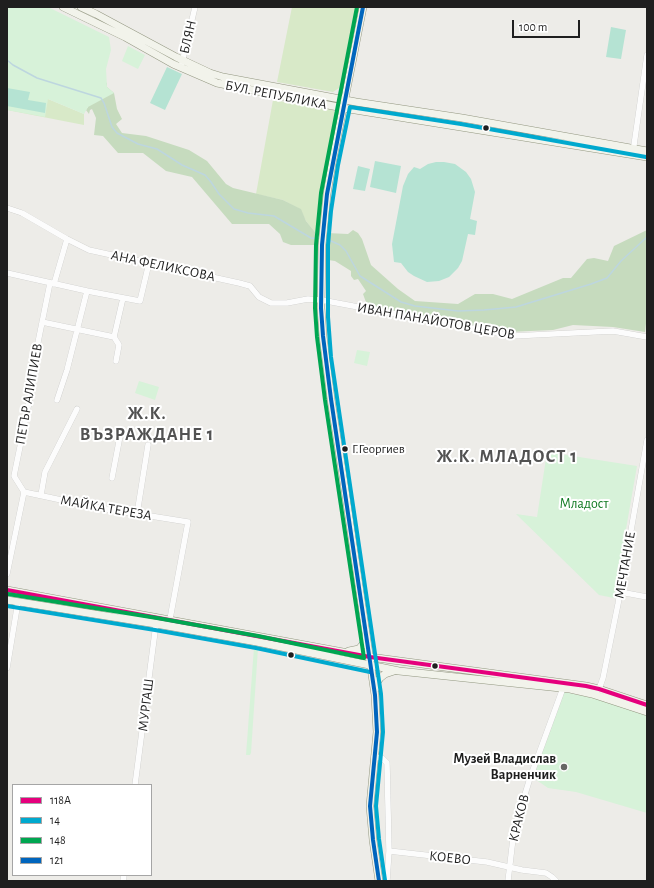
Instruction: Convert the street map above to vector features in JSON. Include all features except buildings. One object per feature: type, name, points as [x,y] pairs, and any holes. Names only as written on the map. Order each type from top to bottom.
[{"type":"street","name":"БУЛ. РЕПУБЛИКА","points":[[81,7],[96,14],[216,83],[343,108],[633,151],[647,150]]},
{"type":"street","name":"БЛЯН","points":[[182,64],[195,7]]},
{"type":"street","points":[[363,7],[332,164],[323,232],[321,300],[325,358],[370,657],[378,721],[370,813],[379,881]]},
{"type":"street","name":"БУЛ. РЕПУБЛИКА","points":[[66,8],[182,64],[223,77],[345,100],[462,118],[633,151],[647,157]]},
{"type":"street","points":[[633,151],[647,55]]},
{"type":"street","name":"АНА ФЕЛИКСОВА","points":[[7,208],[22,213],[89,250],[250,286],[259,297],[271,303],[287,303],[308,299],[321,300]]},
{"type":"street","name":"ПЕТЪР АЛИПИЕВ","points":[[24,492],[14,476],[32,388],[31,377],[42,322],[52,283],[67,239]]},
{"type":"street","points":[[7,273],[140,301],[149,263]]},
{"type":"street","points":[[57,400],[67,370],[87,291]]},
{"type":"street","points":[[114,337],[123,298]]},
{"type":"street","name":"ИВАН ПАНАЙОТОВ ЦЕРОВ","points":[[321,300],[513,336],[613,331],[647,337]]},
{"type":"street","points":[[42,322],[114,337],[118,341],[119,345],[116,360]]},
{"type":"street","points":[[41,495],[45,472],[77,410]]},
{"type":"street","points":[[112,478],[121,431]]},
{"type":"street","name":"МЕЧТАНИЕ","points":[[599,689],[603,678],[620,592],[647,440]]},
{"type":"street","points":[[137,514],[148,445]]},
{"type":"street","points":[[7,574],[24,492]]},
{"type":"street","name":"МАЙКА ТЕРЕЗА","points":[[24,492],[94,507],[188,522],[170,619]]},
{"type":"street","points":[[7,590],[370,657],[567,683],[599,689],[647,705]]},
{"type":"street","points":[[620,592],[647,597]]},
{"type":"street","points":[[7,600],[257,642],[399,671],[563,688],[592,694],[647,712]]},
{"type":"street","points":[[7,668],[18,602]]},
{"type":"street","name":"МУРГАШ","points":[[135,784],[156,624]]},
{"type":"street","points":[[340,651],[359,649],[364,642],[366,635]]},
{"type":"street","points":[[375,695],[377,682],[380,678],[389,672],[399,671]]},
{"type":"street","name":"КРАКОВ","points":[[508,881],[514,830],[519,811],[563,688]]},
{"type":"street","points":[[374,757],[382,758],[386,764],[389,851],[387,881]]},
{"type":"street","name":"КОЕВО","points":[[389,851],[487,862],[522,870],[546,873],[556,881]]},
{"type":"green space","points":[[7,7],[48,7],[109,37],[111,50],[106,69],[107,87],[114,93],[88,107],[84,114],[48,99],[45,117],[7,110]]},
{"type":"green space","points":[[292,7],[356,7],[339,88],[333,92],[277,82]]},
{"type":"green space","points":[[611,27],[626,30],[621,59],[606,57]]},
{"type":"green space","points":[[128,46],[145,55],[138,69],[122,61]]},
{"type":"green space","points":[[7,47],[107,83],[107,87],[114,93],[117,109],[122,119],[116,124],[122,133],[146,136],[189,150],[207,161],[226,184],[233,188],[283,200],[301,209],[306,221],[315,232],[315,245],[291,245],[283,242],[280,234],[269,224],[232,224],[192,177],[166,171],[143,153],[118,153],[103,136],[94,135],[96,118],[92,109],[90,110],[89,114],[86,110],[88,107]]},
{"type":"green space","points":[[167,67],[182,74],[165,110],[150,103]]},
{"type":"green space","points":[[7,88],[30,92],[28,100],[46,103],[45,113],[7,106]]},
{"type":"green space","points":[[48,99],[84,114],[84,125],[7,110],[7,106]]},
{"type":"green space","points":[[273,100],[333,110],[336,114],[319,232],[315,232],[306,221],[300,209],[283,200],[256,194]]},
{"type":"green space","points":[[375,161],[401,166],[396,193],[370,187]]},
{"type":"green space","points":[[436,162],[455,164],[466,172],[471,179],[475,192],[470,219],[477,221],[475,235],[468,234],[462,261],[458,268],[449,277],[439,281],[427,282],[408,272],[401,263],[394,262],[392,244],[403,186],[408,174],[414,167],[420,169],[428,164]]},
{"type":"green space","points":[[358,166],[370,169],[365,191],[353,189]]},
{"type":"green space","points":[[353,230],[358,233],[362,239],[371,265],[398,289],[415,301],[458,304],[475,294],[493,294],[512,299],[563,278],[571,278],[587,259],[594,258],[608,261],[614,246],[647,230],[647,315],[645,332],[613,327],[573,325],[553,330],[508,332],[369,307],[363,294],[366,291],[358,279],[354,280],[351,276],[351,271],[335,261],[328,260],[326,250],[327,233],[348,234]]},
{"type":"green space","points":[[357,350],[370,352],[367,366],[354,363]]},
{"type":"green space","points":[[139,381],[159,387],[155,400],[135,393]]},
{"type":"green space","name":"Младост","points":[[547,452],[637,466],[614,598],[599,595],[516,514],[537,517]]},
{"type":"green space","points":[[254,647],[258,648],[251,753],[250,755],[246,755]]},
{"type":"green space","points":[[564,692],[607,701],[647,716],[647,813],[576,792],[548,788],[532,777]]},
{"type":"waterway","points":[[7,60],[13,65],[37,78],[101,98],[112,127],[117,133],[138,144],[157,149],[182,165],[205,175],[219,194],[234,209],[248,213],[274,216],[311,238],[320,239]]},
{"type":"waterway","points":[[325,240],[340,245],[346,251],[360,276],[401,302],[415,306],[458,311],[516,307],[607,278],[621,261],[647,237]]},
{"type":"transit line","name":"148","points":[[8,594],[258,636],[364,658],[325,400],[315,308],[316,245],[321,193],[357,7]]},
{"type":"transit line","name":"121","points":[[363,7],[327,194],[322,245],[321,308],[331,399],[375,695],[377,732],[370,806],[379,881]]},
{"type":"transit line","name":"14","points":[[385,880],[376,806],[383,732],[381,694],[331,357],[328,317],[328,245],[331,211],[338,165],[350,107],[461,124],[646,157]]},
{"type":"transit line","name":"118А","points":[[7,590],[370,657],[586,686],[647,705]]},
{"type":"transit line","name":"14","points":[[7,606],[256,648],[370,672]]},
{"type":"place","name":"Г.Георгиев","points":[[345,449]]},
{"type":"place","name":"Музей Владислав Варненчик","points":[[564,767]]},
{"type":"district","name":"Ж.К. ВЪЗРАЖДАНЕ 1","points":[[147,424]]},
{"type":"district","name":"Ж.К. МЛАДОСТ 1","points":[[507,457]]}]
